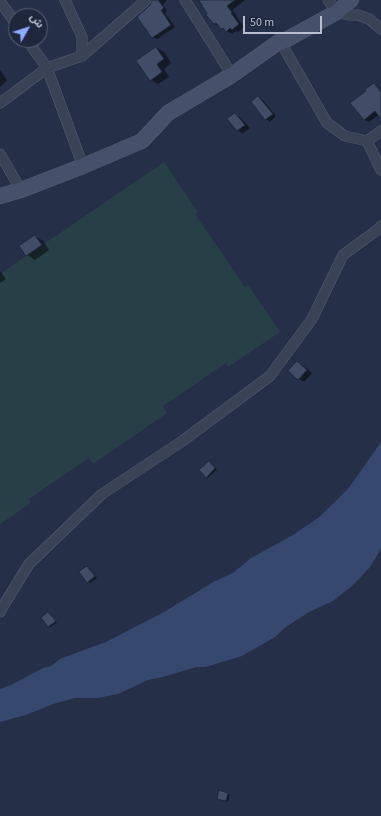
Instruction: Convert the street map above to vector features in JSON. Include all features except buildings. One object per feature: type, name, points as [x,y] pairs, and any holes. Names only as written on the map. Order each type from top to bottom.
[{"type":"street","points":[[65,0],[82,37],[82,56]]},
{"type":"street","points":[[0,103],[47,68],[82,56],[146,0]]},
{"type":"street","points":[[185,0],[232,75]]},
{"type":"street","points":[[0,196],[21,190],[83,166],[142,141],[168,113],[232,75],[332,6],[352,0]]},
{"type":"street","points":[[0,1],[8,12]]},
{"type":"street","points":[[332,6],[348,15],[358,15],[369,19],[381,29]]},
{"type":"street","points":[[280,42],[327,123],[345,136],[367,141],[381,131]]},
{"type":"street","points":[[33,48],[47,68],[83,166]]},
{"type":"street","points":[[367,141],[381,170]]},
{"type":"street","points":[[0,154],[21,190]]},
{"type":"street","points":[[0,612],[2,599],[29,564],[102,494],[181,442],[270,376],[312,319],[343,255],[381,226]]},
{"type":"shaded area","points":[[164,162],[198,212],[195,214],[245,287],[248,285],[280,332],[228,367],[226,363],[163,406],[167,413],[93,464],[89,458],[29,499],[31,503],[0,524],[0,274]]},
{"type":"water","points":[[381,442],[381,549],[370,567],[351,587],[333,601],[309,612],[286,627],[275,637],[242,656],[206,667],[196,667],[148,680],[118,694],[97,698],[75,698],[53,704],[26,715],[0,722],[0,689],[11,685],[43,668],[51,666],[60,659],[106,642],[164,612],[215,581],[233,573],[251,558],[293,535],[318,518],[348,489]]}]
